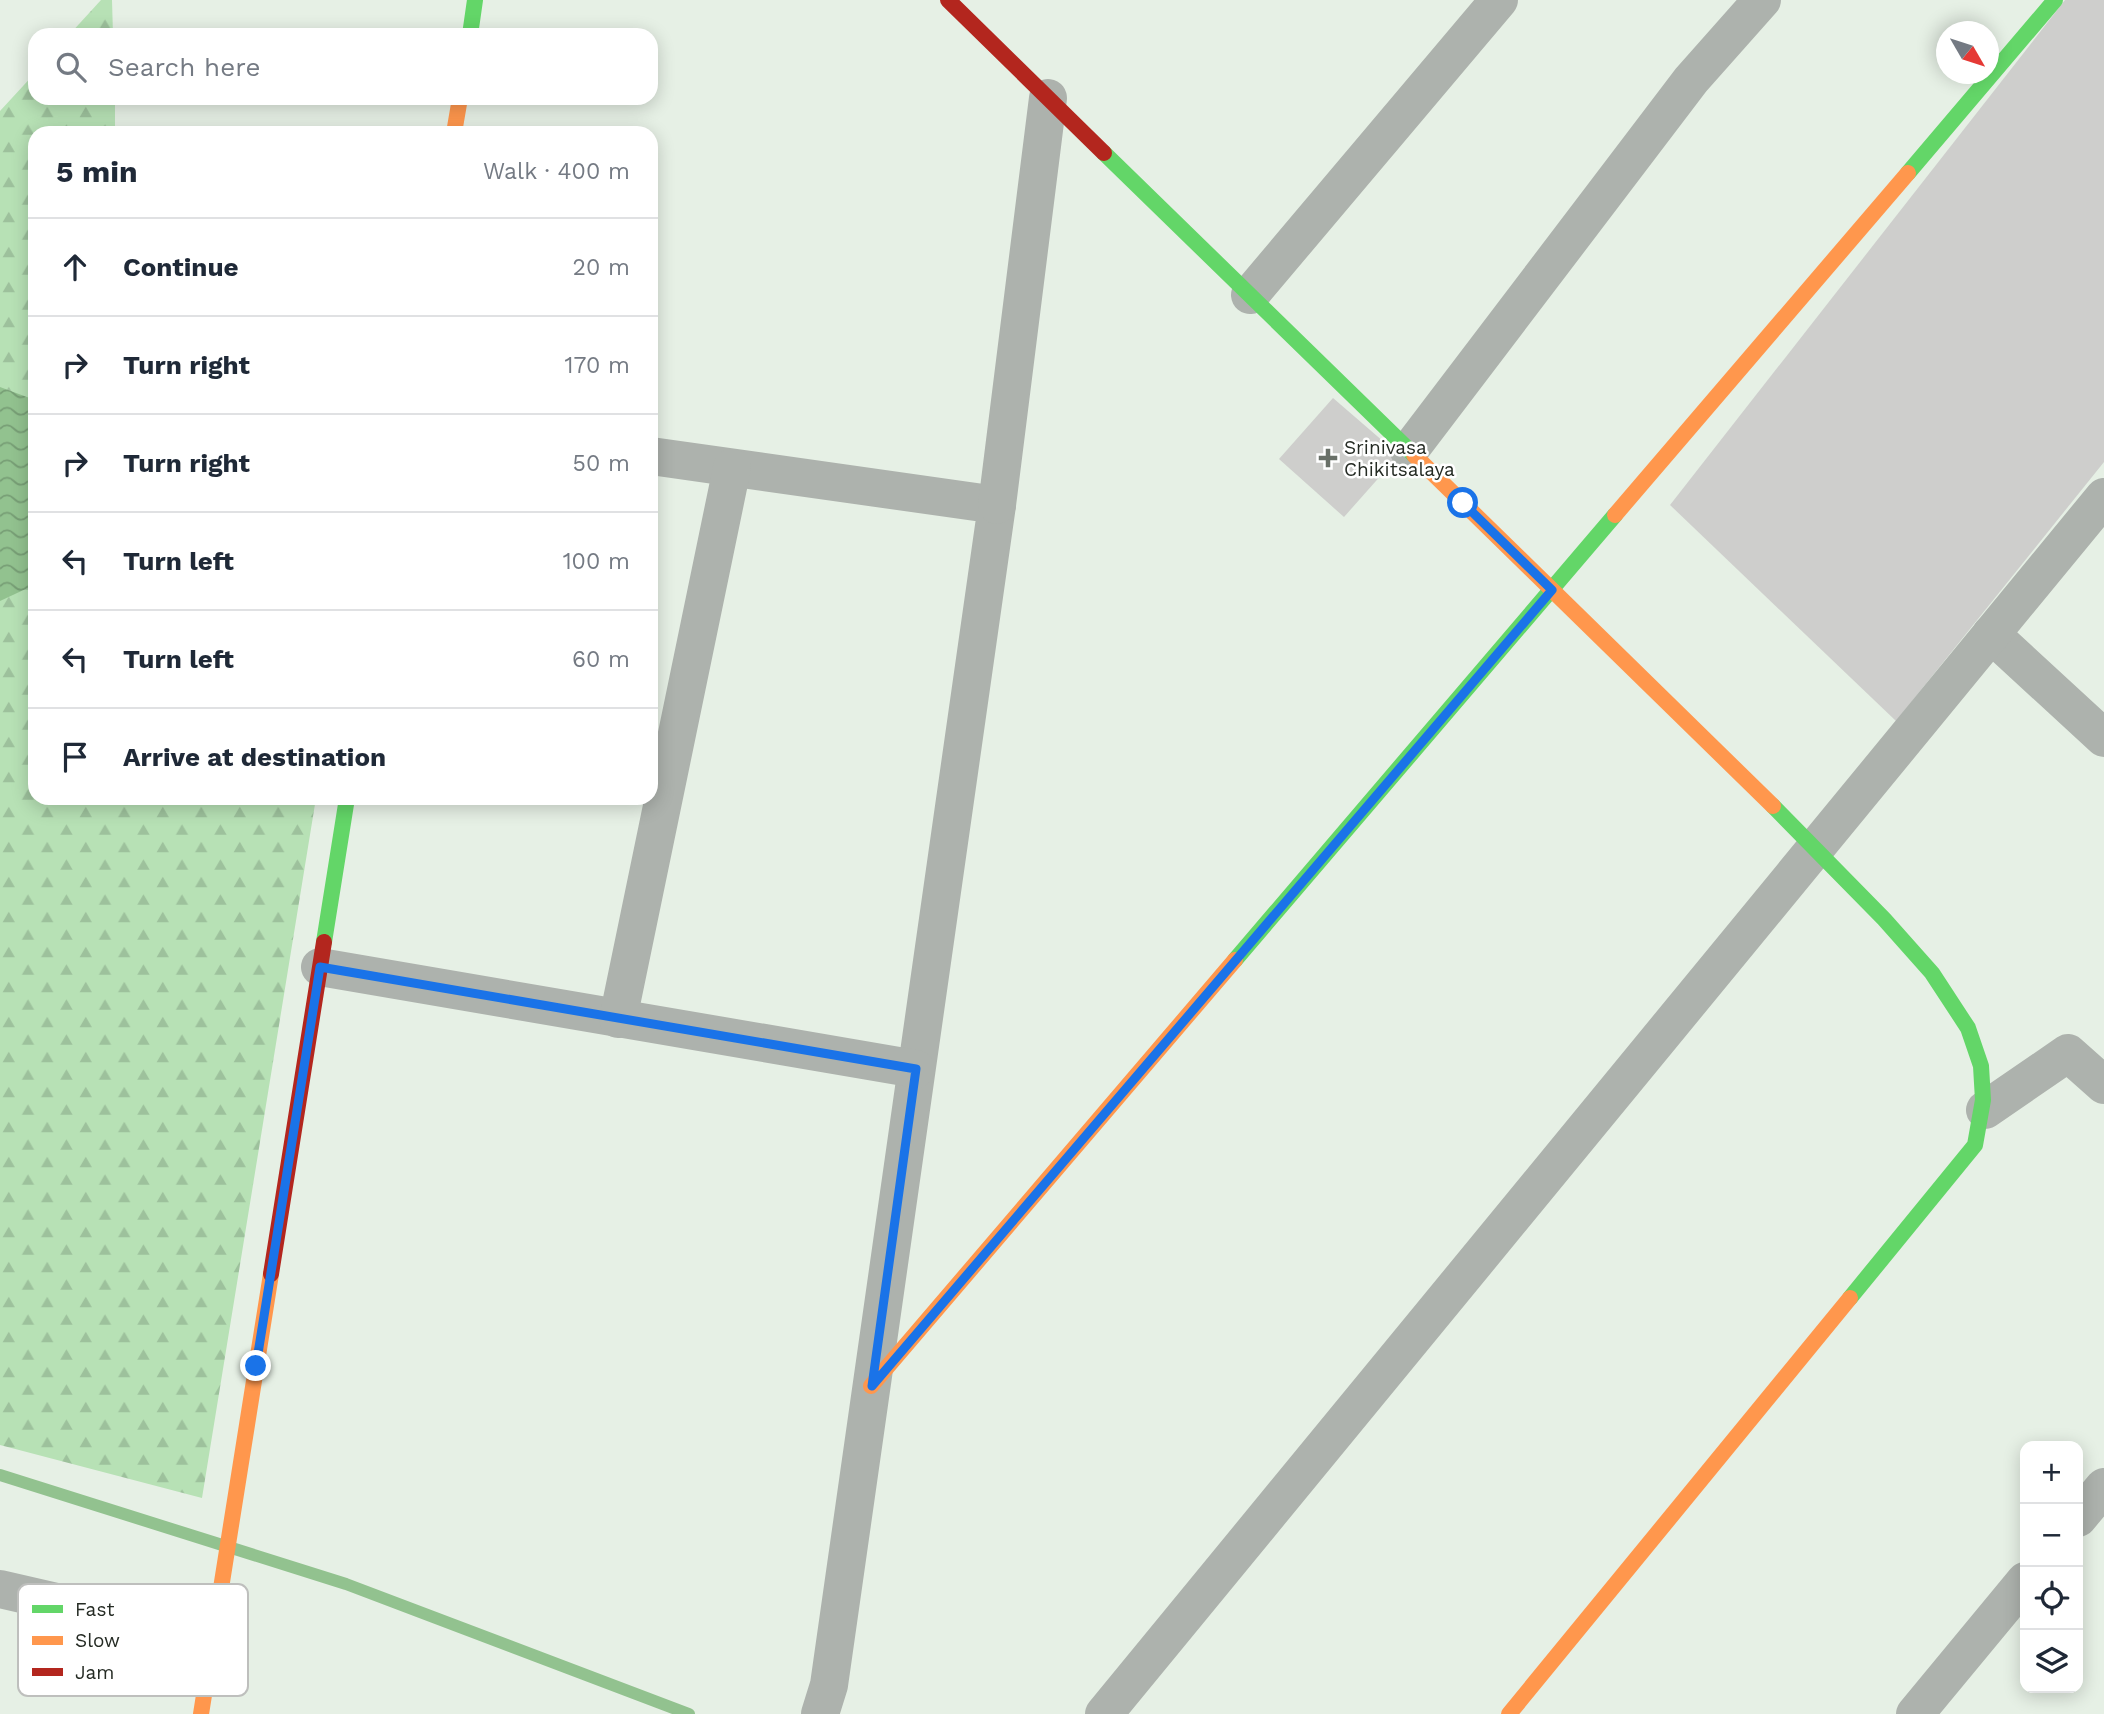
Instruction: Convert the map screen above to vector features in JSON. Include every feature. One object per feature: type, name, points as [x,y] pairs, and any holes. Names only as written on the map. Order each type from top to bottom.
[{"type":"street","points":[[471,28],[475,0]]},
{"type":"street","points":[[948,0],[1816,848],[1921,962],[1959,1011],[1979,1055],[1985,1110],[1975,1145],[1509,1714]]},
{"type":"street","points":[[1250,295],[1499,0]]},
{"type":"street","points":[[1409,451],[1691,80],[1762,0]]},
{"type":"street","points":[[872,1386],[2055,0]]},
{"type":"street","points":[[820,1714],[829,1685],[997,505],[1048,98]]},
{"type":"street","points":[[455,126],[459,105]]},
{"type":"street","points":[[658,457],[997,505]]},
{"type":"street","points":[[618,1019],[732,468]]},
{"type":"street","points":[[1104,1714],[2104,497]]},
{"type":"street","points":[[1991,634],[2104,738]]},
{"type":"street","points":[[222,1584],[346,805]]},
{"type":"street","points":[[320,967],[916,1069]]},
{"type":"street","points":[[1985,1110],[2068,1053],[2104,1085]]},
{"type":"street","points":[[2083,1512],[2104,1487]]},
{"type":"street","points":[[1915,1714],[2020,1587]]},
{"type":"street","points":[[0,1590],[18,1594]]},
{"type":"street","points":[[201,1714],[204,1696]]},
{"type":"green space","points":[[101,0],[112,0],[113,28],[75,28]]},
{"type":"green space","points":[[28,81],[28,105],[115,105],[115,126],[28,126],[28,805],[315,805],[202,1498],[0,1445],[0,111]]},
{"type":"water","points":[[0,387],[28,397],[28,588],[0,601]]},
{"type":"building","points":[[2065,0],[2104,0],[2104,462],[1896,721],[1670,505]]},
{"type":"building","points":[[1333,398],[1399,455],[1344,517],[1279,459]]},
{"type":"waterway","points":[[0,1475],[346,1584],[689,1714]]},
{"type":"traffic: fast","points":[[471,28],[475,0]]},
{"type":"traffic: fast","points":[[1908,173],[2055,0]]},
{"type":"traffic: fast","points":[[1104,153],[1414,455]]},
{"type":"traffic: fast","points":[[1235,960],[1615,515]]},
{"type":"traffic: fast","points":[[324,942],[346,805]]},
{"type":"traffic: fast","points":[[1773,806],[1884,919],[1932,973],[1968,1028],[1981,1066],[1983,1100],[1975,1145],[1850,1298]]},
{"type":"traffic: slow","points":[[455,126],[459,105]]},
{"type":"traffic: slow","points":[[1615,515],[1908,173]]},
{"type":"traffic: slow","points":[[1414,455],[1773,806]]},
{"type":"traffic: slow","points":[[871,1386],[1235,960]]},
{"type":"traffic: slow","points":[[222,1584],[271,1274]]},
{"type":"traffic: slow","points":[[1509,1714],[1850,1298]]},
{"type":"traffic: slow","points":[[201,1714],[204,1696]]},
{"type":"traffic: jam","points":[[948,0],[1104,153]]},
{"type":"traffic: jam","points":[[271,1274],[324,942]]},
{"type":"place","name":"Srinivasa Chikitsalaya","points":[[1328,458]]},
{"type":"route","points":[[256,1366],[320,967],[916,1069],[872,1386],[1552,590],[1463,503]]}]
